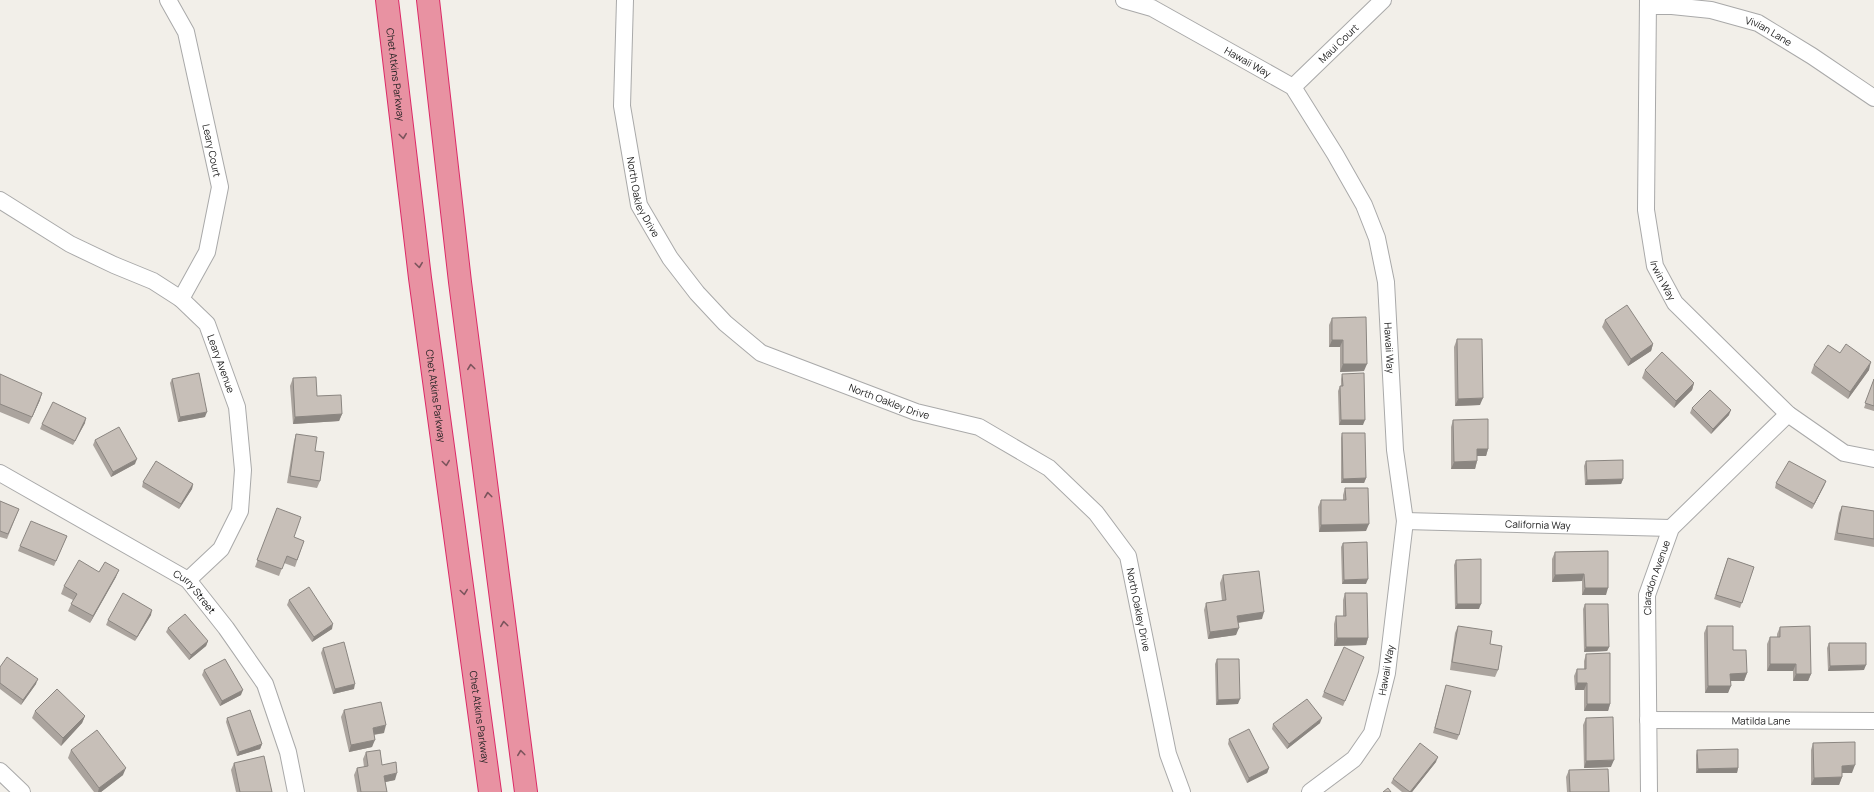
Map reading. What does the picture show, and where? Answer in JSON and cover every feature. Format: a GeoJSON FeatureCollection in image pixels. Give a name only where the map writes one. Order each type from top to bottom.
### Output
{"type":"FeatureCollection","features":[{"type":"Feature","properties":{"kind":"highway","name":"Chet Atkins Parkway"},"geometry":{"type":"LineString","coordinates":[[387,0],[420,278],[490,792]]}},
{"type":"Feature","properties":{"kind":"highway"},"geometry":{"type":"LineString","coordinates":[[428,0],[460,282],[526,792]]}},
{"type":"Feature","properties":{"kind":"street","name":"Leary Court"},"geometry":{"type":"LineString","coordinates":[[168,0],[186,32],[220,187],[207,252],[181,299]]}},
{"type":"Feature","properties":{"kind":"street","name":"North Oakley Drive"},"geometry":{"type":"LineString","coordinates":[[625,0],[622,106],[639,205],[670,258],[697,293],[725,323],[761,353],[916,412],[979,427],[1049,468],[1096,513],[1128,556],[1168,754],[1182,792]]}},
{"type":"Feature","properties":{"kind":"street","name":"Hawaii Way"},"geometry":{"type":"LineString","coordinates":[[1124,0],[1152,8],[1293,87],[1335,154],[1360,198],[1377,238],[1386,282],[1396,450],[1405,521],[1387,673],[1372,733],[1354,759],[1310,792]]}},
{"type":"Feature","properties":{"kind":"street","name":"Maui Court"},"geometry":{"type":"LineString","coordinates":[[1293,87],[1383,0]]}},
{"type":"Feature","properties":{"kind":"street","name":"Vivian Lane"},"geometry":{"type":"LineString","coordinates":[[1648,3],[1711,10],[1758,22],[1874,98]]}},
{"type":"Feature","properties":{"kind":"street","name":"Irwin Way"},"geometry":{"type":"LineString","coordinates":[[1648,3],[1646,210],[1655,266],[1675,303],[1788,414],[1844,453],[1874,460]]}},
{"type":"Feature","properties":{"kind":"street","name":"Leary Avenue"},"geometry":{"type":"LineString","coordinates":[[0,200],[70,244],[114,265],[153,281],[181,299],[207,324],[237,408],[243,470],[240,510],[237,517],[221,549],[188,580]]}},
{"type":"Feature","properties":{"kind":"street","name":"Claradon Avenue"},"geometry":{"type":"LineString","coordinates":[[1649,792],[1647,595],[1671,528],[1788,414]]}},
{"type":"Feature","properties":{"kind":"street","name":"Curry Street"},"geometry":{"type":"LineString","coordinates":[[0,473],[188,580],[226,628],[265,684],[288,752],[296,792]]}},
{"type":"Feature","properties":{"kind":"street","name":"California Way"},"geometry":{"type":"LineString","coordinates":[[1405,521],[1671,528]]}},
{"type":"Feature","properties":{"kind":"street","name":"Matilda Lane"},"geometry":{"type":"LineString","coordinates":[[1648,720],[1874,721]]}},
{"type":"Feature","properties":{"kind":"street"},"geometry":{"type":"LineString","coordinates":[[0,771],[22,792]]}},
{"type":"Feature","properties":{"kind":"building"},"geometry":{"type":"Polygon","coordinates":[[[1627,305],[1653,344],[1631,359],[1605,320],[1627,305]]]}},
{"type":"Feature","properties":{"kind":"building"},"geometry":{"type":"Polygon","coordinates":[[[1366,317],[1367,364],[1343,364],[1343,340],[1332,340],[1332,318],[1366,317]]]}},
{"type":"Feature","properties":{"kind":"building"},"geometry":{"type":"Polygon","coordinates":[[[1457,339],[1482,339],[1483,398],[1458,399],[1457,339]]]}},
{"type":"Feature","properties":{"kind":"building"},"geometry":{"type":"Polygon","coordinates":[[[1846,344],[1871,362],[1850,392],[1814,365],[1828,345],[1840,353],[1846,344]]]}},
{"type":"Feature","properties":{"kind":"building"},"geometry":{"type":"Polygon","coordinates":[[[1662,352],[1694,383],[1676,401],[1645,370],[1662,352]]]}},
{"type":"Feature","properties":{"kind":"building"},"geometry":{"type":"Polygon","coordinates":[[[199,373],[207,412],[180,417],[172,379],[199,373]]]}},
{"type":"Feature","properties":{"kind":"building"},"geometry":{"type":"Polygon","coordinates":[[[1364,373],[1365,420],[1341,420],[1340,386],[1343,386],[1342,374],[1364,373]]]}},
{"type":"Feature","properties":{"kind":"building"},"geometry":{"type":"Polygon","coordinates":[[[0,374],[42,393],[32,417],[0,404],[0,374]]]}},
{"type":"Feature","properties":{"kind":"building"},"geometry":{"type":"Polygon","coordinates":[[[316,377],[317,396],[341,395],[342,414],[295,417],[293,378],[316,377]]]}},
{"type":"Feature","properties":{"kind":"building"},"geometry":{"type":"Polygon","coordinates":[[[1874,379],[1874,406],[1865,403],[1874,379]]]}},
{"type":"Feature","properties":{"kind":"building"},"geometry":{"type":"Polygon","coordinates":[[[1710,390],[1731,410],[1713,429],[1692,408],[1710,390]]]}},
{"type":"Feature","properties":{"kind":"building"},"geometry":{"type":"Polygon","coordinates":[[[53,402],[86,418],[75,441],[42,424],[53,402]]]}},
{"type":"Feature","properties":{"kind":"building"},"geometry":{"type":"Polygon","coordinates":[[[1488,419],[1488,449],[1477,449],[1477,461],[1454,462],[1453,420],[1488,419]]]}},
{"type":"Feature","properties":{"kind":"building"},"geometry":{"type":"Polygon","coordinates":[[[119,427],[137,459],[113,472],[95,440],[119,427]]]}},
{"type":"Feature","properties":{"kind":"building"},"geometry":{"type":"Polygon","coordinates":[[[1342,433],[1365,433],[1366,478],[1343,479],[1342,433]]]}},
{"type":"Feature","properties":{"kind":"building"},"geometry":{"type":"Polygon","coordinates":[[[296,434],[317,437],[315,451],[324,452],[320,481],[290,476],[296,434]]]}},
{"type":"Feature","properties":{"kind":"building"},"geometry":{"type":"Polygon","coordinates":[[[1623,460],[1623,479],[1587,480],[1586,461],[1623,460]]]}},
{"type":"Feature","properties":{"kind":"building"},"geometry":{"type":"Polygon","coordinates":[[[156,461],[193,484],[181,504],[143,482],[156,461]]]}},
{"type":"Feature","properties":{"kind":"building"},"geometry":{"type":"Polygon","coordinates":[[[1789,461],[1826,481],[1814,504],[1776,483],[1789,461]]]}},
{"type":"Feature","properties":{"kind":"building"},"geometry":{"type":"Polygon","coordinates":[[[1345,488],[1368,488],[1369,524],[1321,525],[1321,500],[1346,500],[1345,488]]]}},
{"type":"Feature","properties":{"kind":"building"},"geometry":{"type":"Polygon","coordinates":[[[0,501],[19,509],[8,534],[0,531],[0,501]]]}},
{"type":"Feature","properties":{"kind":"building"},"geometry":{"type":"Polygon","coordinates":[[[1842,506],[1874,511],[1874,539],[1837,533],[1842,506]]]}},
{"type":"Feature","properties":{"kind":"building"},"geometry":{"type":"Polygon","coordinates":[[[277,508],[301,517],[294,537],[304,541],[297,560],[287,556],[282,569],[257,560],[277,508]]]}},
{"type":"Feature","properties":{"kind":"building"},"geometry":{"type":"Polygon","coordinates":[[[31,521],[67,536],[56,561],[20,546],[31,521]]]}},
{"type":"Feature","properties":{"kind":"building"},"geometry":{"type":"Polygon","coordinates":[[[1367,542],[1368,579],[1344,580],[1343,543],[1367,542]]]}},
{"type":"Feature","properties":{"kind":"building"},"geometry":{"type":"Polygon","coordinates":[[[1608,551],[1608,588],[1585,588],[1584,574],[1555,575],[1555,552],[1608,551]]]}},
{"type":"Feature","properties":{"kind":"building"},"geometry":{"type":"Polygon","coordinates":[[[1728,558],[1754,567],[1742,603],[1716,595],[1728,558]]]}},
{"type":"Feature","properties":{"kind":"building"},"geometry":{"type":"Polygon","coordinates":[[[1481,559],[1481,604],[1457,604],[1456,560],[1481,559]]]}},
{"type":"Feature","properties":{"kind":"building"},"geometry":{"type":"Polygon","coordinates":[[[79,560],[99,572],[105,562],[119,570],[93,616],[71,604],[77,594],[64,586],[79,560]]]}},
{"type":"Feature","properties":{"kind":"building"},"geometry":{"type":"Polygon","coordinates":[[[1259,571],[1264,612],[1237,616],[1239,628],[1210,632],[1206,603],[1226,600],[1223,575],[1259,571]]]}},
{"type":"Feature","properties":{"kind":"building"},"geometry":{"type":"Polygon","coordinates":[[[309,587],[333,624],[314,637],[289,600],[309,587]]]}},
{"type":"Feature","properties":{"kind":"building"},"geometry":{"type":"Polygon","coordinates":[[[123,593],[152,610],[137,637],[108,620],[123,593]]]}},
{"type":"Feature","properties":{"kind":"building"},"geometry":{"type":"Polygon","coordinates":[[[1345,593],[1367,593],[1368,638],[1337,638],[1336,616],[1346,616],[1345,593]]]}},
{"type":"Feature","properties":{"kind":"building"},"geometry":{"type":"Polygon","coordinates":[[[1585,604],[1608,604],[1609,647],[1586,647],[1585,604]]]}},
{"type":"Feature","properties":{"kind":"building"},"geometry":{"type":"Polygon","coordinates":[[[185,614],[208,641],[191,655],[168,628],[185,614]]]}},
{"type":"Feature","properties":{"kind":"building"},"geometry":{"type":"Polygon","coordinates":[[[1458,626],[1492,631],[1490,644],[1502,646],[1498,670],[1452,662],[1458,626]]]}},
{"type":"Feature","properties":{"kind":"building"},"geometry":{"type":"Polygon","coordinates":[[[1707,626],[1733,626],[1733,650],[1746,650],[1747,673],[1730,674],[1731,686],[1708,686],[1707,626]]]}},
{"type":"Feature","properties":{"kind":"building"},"geometry":{"type":"Polygon","coordinates":[[[1810,626],[1811,674],[1796,674],[1796,664],[1770,664],[1770,637],[1780,637],[1780,627],[1810,626]]]}},
{"type":"Feature","properties":{"kind":"building"},"geometry":{"type":"Polygon","coordinates":[[[344,642],[355,684],[335,689],[323,648],[344,642]]]}},
{"type":"Feature","properties":{"kind":"building"},"geometry":{"type":"Polygon","coordinates":[[[1829,643],[1866,643],[1866,665],[1830,666],[1829,643]]]}},
{"type":"Feature","properties":{"kind":"building"},"geometry":{"type":"Polygon","coordinates":[[[1344,647],[1364,657],[1345,701],[1324,692],[1344,647]]]}},
{"type":"Feature","properties":{"kind":"building"},"geometry":{"type":"Polygon","coordinates":[[[1610,653],[1610,704],[1587,704],[1587,683],[1577,683],[1577,669],[1586,669],[1586,654],[1610,653]]]}},
{"type":"Feature","properties":{"kind":"building"},"geometry":{"type":"Polygon","coordinates":[[[7,657],[38,679],[23,700],[0,683],[0,667],[7,657]]]}},
{"type":"Feature","properties":{"kind":"building"},"geometry":{"type":"Polygon","coordinates":[[[225,659],[243,690],[222,701],[204,670],[225,659]]]}},
{"type":"Feature","properties":{"kind":"building"},"geometry":{"type":"Polygon","coordinates":[[[1217,659],[1239,659],[1240,699],[1218,700],[1217,659]]]}},
{"type":"Feature","properties":{"kind":"building"},"geometry":{"type":"Polygon","coordinates":[[[1446,685],[1471,691],[1459,735],[1435,728],[1446,685]]]}},
{"type":"Feature","properties":{"kind":"building"},"geometry":{"type":"Polygon","coordinates":[[[57,689],[85,716],[63,738],[35,711],[57,689]]]}},
{"type":"Feature","properties":{"kind":"building"},"geometry":{"type":"Polygon","coordinates":[[[1307,699],[1322,718],[1289,744],[1273,724],[1307,699]]]}},
{"type":"Feature","properties":{"kind":"building"},"geometry":{"type":"Polygon","coordinates":[[[381,702],[386,725],[373,728],[375,740],[351,745],[344,710],[381,702]]]}},
{"type":"Feature","properties":{"kind":"building"},"geometry":{"type":"Polygon","coordinates":[[[250,710],[262,744],[239,752],[227,718],[250,710]]]}},
{"type":"Feature","properties":{"kind":"building"},"geometry":{"type":"Polygon","coordinates":[[[1613,717],[1614,760],[1586,761],[1586,718],[1613,717]]]}},
{"type":"Feature","properties":{"kind":"building"},"geometry":{"type":"Polygon","coordinates":[[[1249,729],[1269,768],[1249,778],[1229,739],[1249,729]]]}},
{"type":"Feature","properties":{"kind":"building"},"geometry":{"type":"Polygon","coordinates":[[[97,730],[126,768],[99,788],[71,750],[97,730]]]}},
{"type":"Feature","properties":{"kind":"building"},"geometry":{"type":"Polygon","coordinates":[[[1855,742],[1855,765],[1842,766],[1842,777],[1814,778],[1813,743],[1855,742]]]}},
{"type":"Feature","properties":{"kind":"building"},"geometry":{"type":"Polygon","coordinates":[[[1420,743],[1438,757],[1410,792],[1393,779],[1420,743]]]}},
{"type":"Feature","properties":{"kind":"building"},"geometry":{"type":"Polygon","coordinates":[[[1738,749],[1738,768],[1698,769],[1697,750],[1738,749]]]}},
{"type":"Feature","properties":{"kind":"building"},"geometry":{"type":"Polygon","coordinates":[[[380,750],[382,765],[396,762],[397,773],[384,776],[387,792],[361,792],[357,768],[368,766],[366,752],[380,750]]]}},
{"type":"Feature","properties":{"kind":"building"},"geometry":{"type":"Polygon","coordinates":[[[264,756],[272,792],[240,792],[234,763],[264,756]]]}},
{"type":"Feature","properties":{"kind":"building"},"geometry":{"type":"Polygon","coordinates":[[[1608,769],[1609,792],[1570,792],[1569,770],[1608,769]]]}},
{"type":"Feature","properties":{"kind":"building"},"geometry":{"type":"Polygon","coordinates":[[[1388,788],[1391,792],[1383,792],[1388,788]]]}}]}
